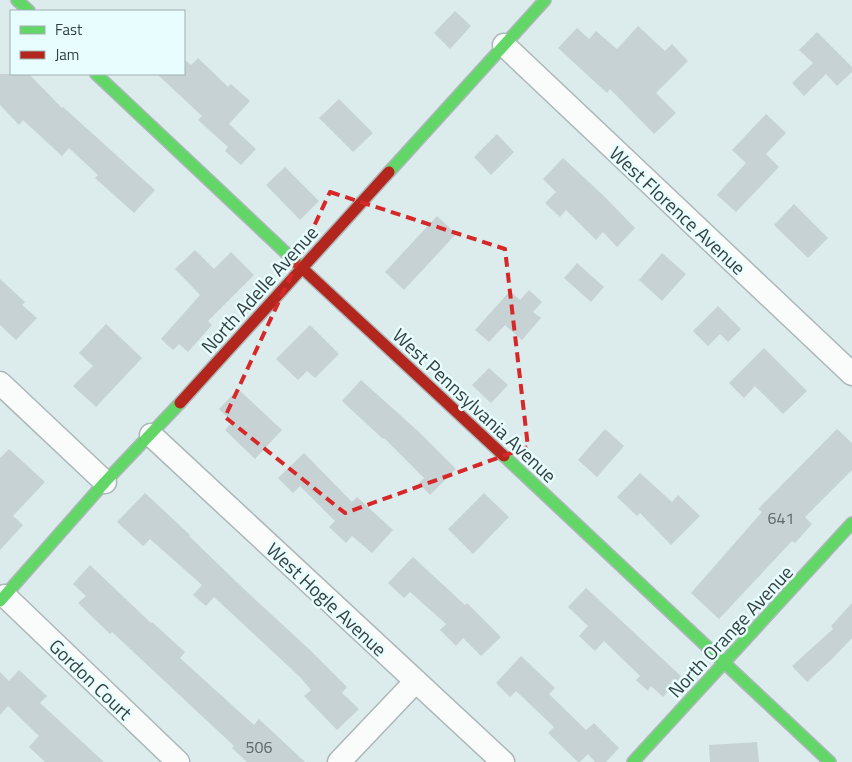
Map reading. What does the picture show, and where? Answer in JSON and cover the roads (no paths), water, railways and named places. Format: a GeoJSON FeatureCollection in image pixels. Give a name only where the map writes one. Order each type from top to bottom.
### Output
{"type":"FeatureCollection","features":[{"type":"Feature","properties":{"kind":"street"},"geometry":{"type":"LineString","coordinates":[[18,0],[28,10]]}},
{"type":"Feature","properties":{"kind":"street","name":"North Adelle Avenue"},"geometry":{"type":"LineString","coordinates":[[3,598],[105,482],[151,435],[545,0]]}},
{"type":"Feature","properties":{"kind":"street","name":"West Florence Avenue"},"geometry":{"type":"LineString","coordinates":[[504,45],[852,374]]}},
{"type":"Feature","properties":{"kind":"street","name":"West Pennsylvania Avenue"},"geometry":{"type":"LineString","coordinates":[[97,75],[830,762]]}},
{"type":"Feature","properties":{"kind":"street"},"geometry":{"type":"LineString","coordinates":[[0,383],[105,482]]}},
{"type":"Feature","properties":{"kind":"street","name":"West Hogle Avenue"},"geometry":{"type":"LineString","coordinates":[[151,435],[503,762]]}},
{"type":"Feature","properties":{"kind":"street","name":"North Orange Avenue"},"geometry":{"type":"LineString","coordinates":[[633,762],[852,523]]}},
{"type":"Feature","properties":{"kind":"street","name":"Gordon Court"},"geometry":{"type":"LineString","coordinates":[[3,598],[178,762]]}},
{"type":"Feature","properties":{"kind":"street"},"geometry":{"type":"LineString","coordinates":[[340,762],[416,681]]}}]}
